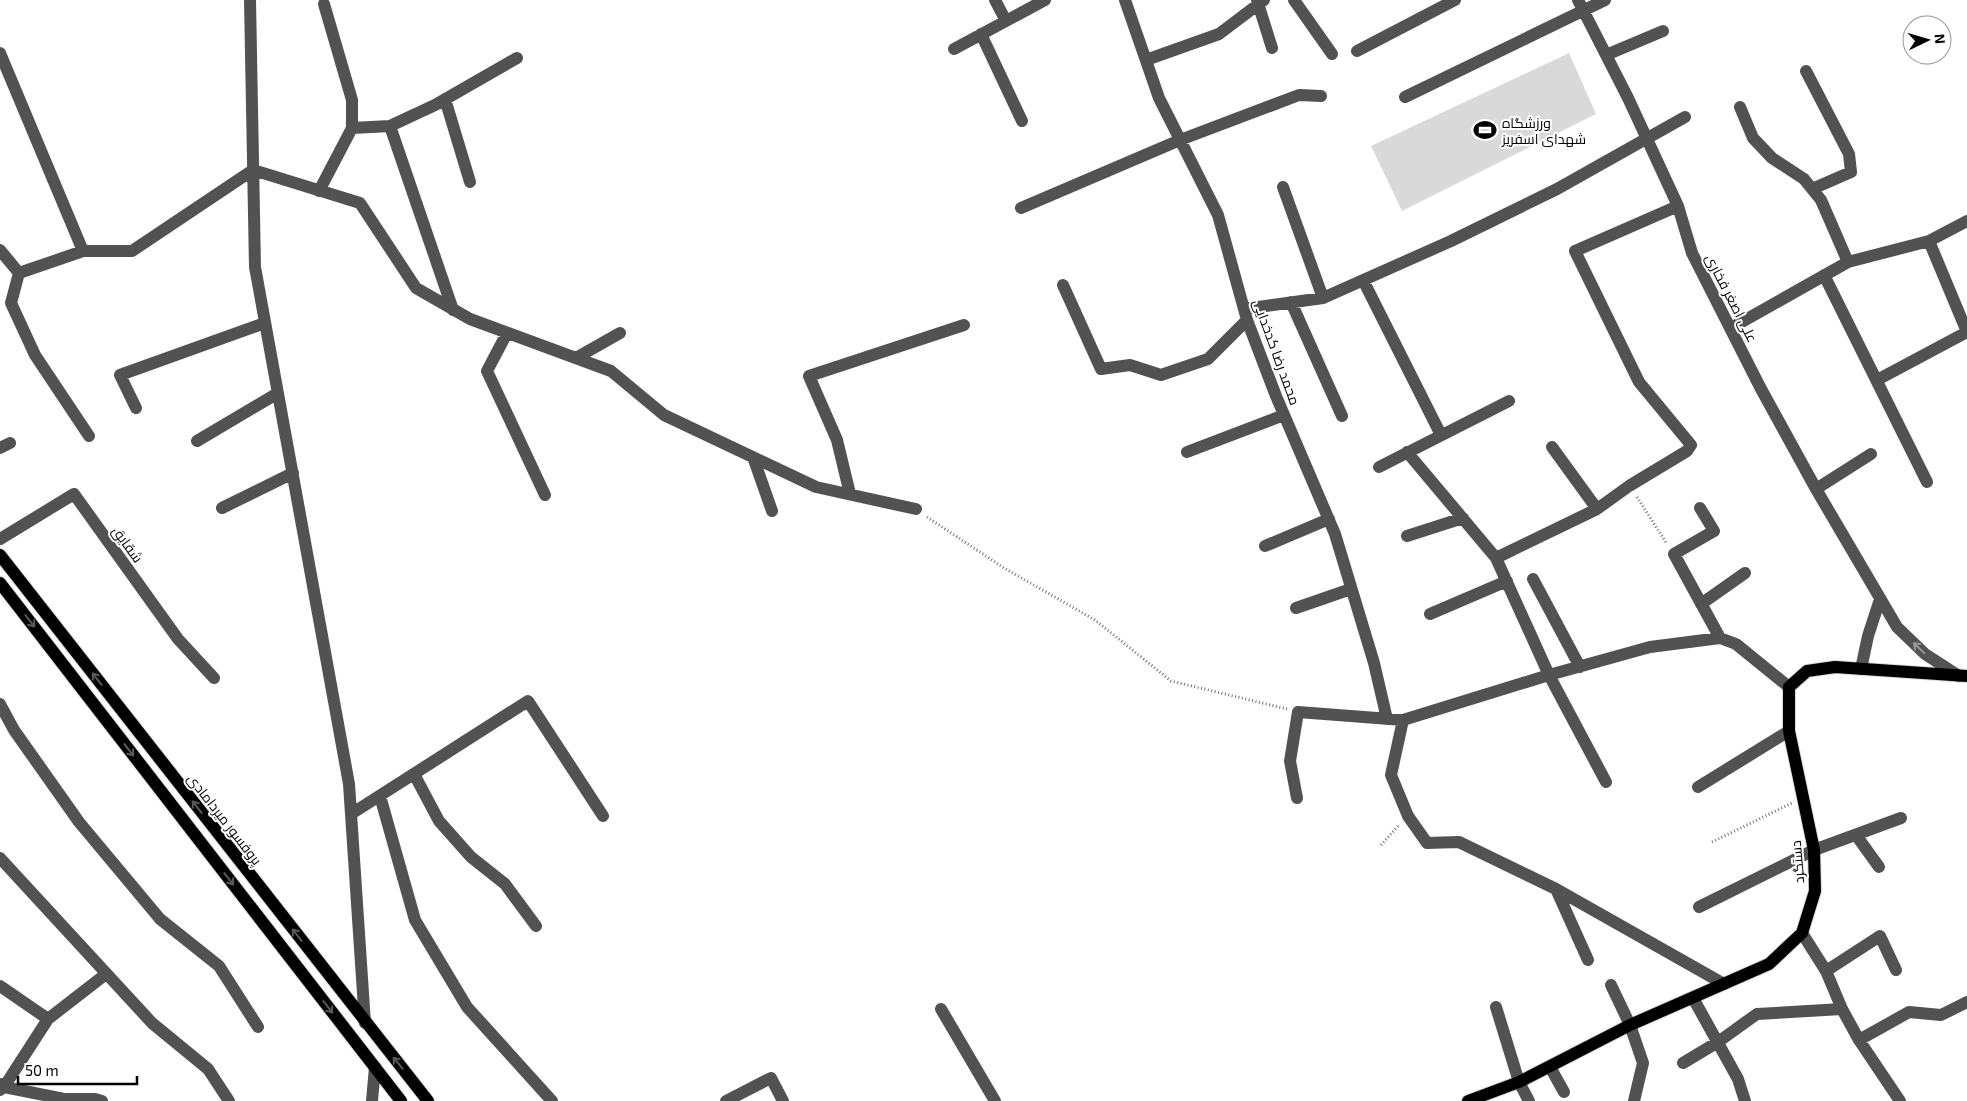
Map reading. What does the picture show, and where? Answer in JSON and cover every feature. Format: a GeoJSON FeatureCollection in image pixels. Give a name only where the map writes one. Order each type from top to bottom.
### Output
{"type":"FeatureCollection","features":[{"type":"Feature","properties":{"kind":"main road","name":"پروفسور میردامادی"},"geometry":{"type":"LineString","coordinates":[[0,555],[428,1101]]}},
{"type":"Feature","properties":{"kind":"main road"},"geometry":{"type":"LineString","coordinates":[[0,583],[400,1101]]}},
{"type":"Feature","properties":{"kind":"main road"},"geometry":{"type":"LineString","coordinates":[[1788,687],[1807,671],[1835,667],[1963,676]]}},
{"type":"Feature","properties":{"kind":"main road","name":"دستگرد"},"geometry":{"type":"LineString","coordinates":[[1468,1101],[1519,1082],[1630,1025],[1769,964],[1802,933],[1815,891],[1814,850],[1789,731],[1788,687]]}},
{"type":"Feature","properties":{"kind":"street"},"geometry":{"type":"LineString","coordinates":[[250,0],[255,267],[349,784],[365,1023]]}},
{"type":"Feature","properties":{"kind":"street"},"geometry":{"type":"LineString","coordinates":[[995,0],[1006,21]]}},
{"type":"Feature","properties":{"kind":"street"},"geometry":{"type":"LineString","coordinates":[[954,49],[1045,0]]}},
{"type":"Feature","properties":{"kind":"street","name":"محمد رضا کدخدایی"},"geometry":{"type":"LineString","coordinates":[[1125,0],[1159,98],[1218,215],[1246,315],[1284,415],[1335,534],[1374,663],[1386,719]]}},
{"type":"Feature","properties":{"kind":"street"},"geometry":{"type":"LineString","coordinates":[[1294,0],[1332,54]]}},
{"type":"Feature","properties":{"kind":"street"},"geometry":{"type":"LineString","coordinates":[[1357,51],[1455,0]]}},
{"type":"Feature","properties":{"kind":"street"},"geometry":{"type":"LineString","coordinates":[[1405,97],[1581,6],[1605,0]]}},
{"type":"Feature","properties":{"kind":"street"},"geometry":{"type":"LineString","coordinates":[[1146,60],[1219,34],[1260,1],[1272,48]]}},
{"type":"Feature","properties":{"kind":"street"},"geometry":{"type":"LineString","coordinates":[[319,191],[352,128],[352,100],[324,4]]}},
{"type":"Feature","properties":{"kind":"street","name":"علی اصغر فخاری"},"geometry":{"type":"LineString","coordinates":[[1581,6],[1678,206],[1692,253],[1760,387],[1816,489],[1898,627],[1925,654],[1963,676]]}},
{"type":"Feature","properties":{"kind":"street"},"geometry":{"type":"LineString","coordinates":[[1606,56],[1663,31]]}},
{"type":"Feature","properties":{"kind":"street"},"geometry":{"type":"LineString","coordinates":[[981,34],[1022,121]]}},
{"type":"Feature","properties":{"kind":"street"},"geometry":{"type":"LineString","coordinates":[[0,53],[83,251]]}},
{"type":"Feature","properties":{"kind":"street"},"geometry":{"type":"LineString","coordinates":[[352,128],[390,126],[445,99],[517,58]]}},
{"type":"Feature","properties":{"kind":"street"},"geometry":{"type":"LineString","coordinates":[[1806,71],[1849,154],[1850,172],[1812,189]]}},
{"type":"Feature","properties":{"kind":"street"},"geometry":{"type":"LineString","coordinates":[[1021,208],[1180,140],[1299,95],[1321,96]]}},
{"type":"Feature","properties":{"kind":"street"},"geometry":{"type":"LineString","coordinates":[[445,99],[470,182]]}},
{"type":"Feature","properties":{"kind":"street"},"geometry":{"type":"LineString","coordinates":[[1740,107],[1753,138],[1772,158],[1804,179],[1821,200],[1848,262]]}},
{"type":"Feature","properties":{"kind":"street"},"geometry":{"type":"LineString","coordinates":[[1063,285],[1100,369],[1130,364],[1161,376],[1208,359],[1246,315],[1291,302],[1323,298],[1451,241],[1558,188],[1686,117]]}},
{"type":"Feature","properties":{"kind":"street"},"geometry":{"type":"LineString","coordinates":[[390,126],[453,310]]}},
{"type":"Feature","properties":{"kind":"street"},"geometry":{"type":"LineString","coordinates":[[253,170],[360,204],[416,288],[470,319],[611,371],[664,415],[816,486],[916,509]]}},
{"type":"Feature","properties":{"kind":"street"},"geometry":{"type":"LineString","coordinates":[[19,273],[83,251],[132,251],[253,170]]}},
{"type":"Feature","properties":{"kind":"street"},"geometry":{"type":"LineString","coordinates":[[1283,187],[1323,298]]}},
{"type":"Feature","properties":{"kind":"street"},"geometry":{"type":"LineString","coordinates":[[1496,558],[1597,509],[1630,486],[1688,451],[1691,445],[1639,382],[1575,251],[1678,206]]}},
{"type":"Feature","properties":{"kind":"street"},"geometry":{"type":"LineString","coordinates":[[1731,328],[1848,262],[1929,241],[1967,221]]}},
{"type":"Feature","properties":{"kind":"street"},"geometry":{"type":"LineString","coordinates":[[1877,380],[1967,332],[1929,241]]}},
{"type":"Feature","properties":{"kind":"street"},"geometry":{"type":"LineString","coordinates":[[0,250],[19,273]]}},
{"type":"Feature","properties":{"kind":"street"},"geometry":{"type":"LineString","coordinates":[[19,273],[11,302],[35,354],[89,436]]}},
{"type":"Feature","properties":{"kind":"street"},"geometry":{"type":"LineString","coordinates":[[1824,275],[1927,482]]}},
{"type":"Feature","properties":{"kind":"street"},"geometry":{"type":"LineString","coordinates":[[1363,280],[1441,435]]}},
{"type":"Feature","properties":{"kind":"street"},"geometry":{"type":"LineString","coordinates":[[1291,302],[1342,416]]}},
{"type":"Feature","properties":{"kind":"street"},"geometry":{"type":"LineString","coordinates":[[136,408],[120,375],[265,323]]}},
{"type":"Feature","properties":{"kind":"street"},"geometry":{"type":"LineString","coordinates":[[850,494],[837,440],[809,376],[964,325]]}},
{"type":"Feature","properties":{"kind":"street"},"geometry":{"type":"LineString","coordinates":[[507,333],[487,371],[545,495]]}},
{"type":"Feature","properties":{"kind":"street"},"geometry":{"type":"LineString","coordinates":[[576,358],[620,333]]}},
{"type":"Feature","properties":{"kind":"street"},"geometry":{"type":"LineString","coordinates":[[197,441],[278,393]]}},
{"type":"Feature","properties":{"kind":"street"},"geometry":{"type":"LineString","coordinates":[[1379,466],[1509,401]]}},
{"type":"Feature","properties":{"kind":"street"},"geometry":{"type":"LineString","coordinates":[[1187,452],[1284,415]]}},
{"type":"Feature","properties":{"kind":"street"},"geometry":{"type":"LineString","coordinates":[[1552,447],[1597,509]]}},
{"type":"Feature","properties":{"kind":"street"},"geometry":{"type":"LineString","coordinates":[[1407,452],[1496,558],[1549,675],[1606,782]]}},
{"type":"Feature","properties":{"kind":"street"},"geometry":{"type":"LineString","coordinates":[[1816,489],[1871,454]]}},
{"type":"Feature","properties":{"kind":"street"},"geometry":{"type":"LineString","coordinates":[[754,457],[772,511]]}},
{"type":"Feature","properties":{"kind":"street"},"geometry":{"type":"LineString","coordinates":[[222,508],[293,473]]}},
{"type":"Feature","properties":{"kind":"street","name":"شقایق"},"geometry":{"type":"LineString","coordinates":[[0,539],[74,494],[178,639],[214,678]]}},
{"type":"Feature","properties":{"kind":"street"},"geometry":{"type":"LineString","coordinates":[[1700,508],[1714,531],[1674,554],[1720,638]]}},
{"type":"Feature","properties":{"kind":"street"},"geometry":{"type":"LineString","coordinates":[[1407,536],[1463,518]]}},
{"type":"Feature","properties":{"kind":"street"},"geometry":{"type":"LineString","coordinates":[[1265,546],[1329,519]]}},
{"type":"Feature","properties":{"kind":"street"},"geometry":{"type":"LineString","coordinates":[[1701,604],[1746,573]]}},
{"type":"Feature","properties":{"kind":"street"},"geometry":{"type":"LineString","coordinates":[[1533,579],[1580,666]]}},
{"type":"Feature","properties":{"kind":"street"},"geometry":{"type":"LineString","coordinates":[[1430,614],[1507,581]]}},
{"type":"Feature","properties":{"kind":"street"},"geometry":{"type":"LineString","coordinates":[[1296,608],[1351,589]]}},
{"type":"Feature","properties":{"kind":"street"},"geometry":{"type":"LineString","coordinates":[[1862,669],[1868,636],[1880,599]]}},
{"type":"Feature","properties":{"kind":"street"},"geometry":{"type":"LineString","coordinates":[[1297,798],[1290,761],[1298,712],[1402,720],[1549,675],[1650,647],[1720,638],[1736,644],[1788,687]]}},
{"type":"Feature","properties":{"kind":"street"},"geometry":{"type":"LineString","coordinates":[[351,814],[528,701],[603,816]]}},
{"type":"Feature","properties":{"kind":"street"},"geometry":{"type":"LineString","coordinates":[[0,704],[14,730],[79,822],[160,918],[219,966],[258,1027]]}},
{"type":"Feature","properties":{"kind":"street"},"geometry":{"type":"LineString","coordinates":[[1402,720],[1391,775],[1408,816],[1427,843],[1459,842],[1556,890],[1724,984]]}},
{"type":"Feature","properties":{"kind":"street"},"geometry":{"type":"LineString","coordinates":[[1698,787],[1789,731]]}},
{"type":"Feature","properties":{"kind":"street"},"geometry":{"type":"LineString","coordinates":[[414,774],[440,821],[471,857],[504,884],[536,926]]}},
{"type":"Feature","properties":{"kind":"street"},"geometry":{"type":"LineString","coordinates":[[380,796],[415,920],[467,1007],[552,1101]]}},
{"type":"Feature","properties":{"kind":"street"},"geometry":{"type":"LineString","coordinates":[[1699,907],[1814,850],[1901,818]]}},
{"type":"Feature","properties":{"kind":"street"},"geometry":{"type":"LineString","coordinates":[[1856,834],[1879,867]]}},
{"type":"Feature","properties":{"kind":"street"},"geometry":{"type":"LineString","coordinates":[[0,858],[152,1023],[208,1069],[229,1101]]}},
{"type":"Feature","properties":{"kind":"street"},"geometry":{"type":"LineString","coordinates":[[1556,890],[1588,960]]}},
{"type":"Feature","properties":{"kind":"street"},"geometry":{"type":"LineString","coordinates":[[1802,933],[1826,971],[1842,1009],[1859,1040],[1900,1101]]}},
{"type":"Feature","properties":{"kind":"street"},"geometry":{"type":"LineString","coordinates":[[1826,971],[1880,936],[1896,970]]}},
{"type":"Feature","properties":{"kind":"street"},"geometry":{"type":"LineString","coordinates":[[102,1101],[95,1099],[63,1100],[1,1087],[48,1019],[106,974]]}},
{"type":"Feature","properties":{"kind":"street"},"geometry":{"type":"LineString","coordinates":[[0,986],[48,1019]]}},
{"type":"Feature","properties":{"kind":"street"},"geometry":{"type":"LineString","coordinates":[[1611,986],[1630,1025],[1644,1063],[1634,1101]]}},
{"type":"Feature","properties":{"kind":"street"},"geometry":{"type":"LineString","coordinates":[[1692,998],[1738,1079],[1745,1101]]}},
{"type":"Feature","properties":{"kind":"street"},"geometry":{"type":"LineString","coordinates":[[1859,1040],[1909,1012],[1941,1014],[1967,1002]]}},
{"type":"Feature","properties":{"kind":"street"},"geometry":{"type":"LineString","coordinates":[[1496,1007],[1519,1082],[1529,1101]]}},
{"type":"Feature","properties":{"kind":"street"},"geometry":{"type":"LineString","coordinates":[[941,1008],[996,1101]]}},
{"type":"Feature","properties":{"kind":"street"},"geometry":{"type":"LineString","coordinates":[[1683,1063],[1718,1042],[1756,1014],[1842,1009]]}},
{"type":"Feature","properties":{"kind":"street"},"geometry":{"type":"LineString","coordinates":[[1550,1067],[1564,1092]]}},
{"type":"Feature","properties":{"kind":"street"},"geometry":{"type":"LineString","coordinates":[[372,1101],[375,1068]]}},
{"type":"Feature","properties":{"kind":"street"},"geometry":{"type":"LineString","coordinates":[[726,1101],[771,1078],[783,1101]]}},
{"type":"Feature","properties":{"kind":"path"},"geometry":{"type":"LineString","coordinates":[[1630,486],[1674,554]]}},
{"type":"Feature","properties":{"kind":"path"},"geometry":{"type":"LineString","coordinates":[[916,509],[1004,568],[1095,620],[1171,681],[1298,712]]}},
{"type":"Feature","properties":{"kind":"path"},"geometry":{"type":"LineString","coordinates":[[1712,842],[1803,798]]}},
{"type":"Feature","properties":{"kind":"path"},"geometry":{"type":"LineString","coordinates":[[1381,845],[1408,816]]}},
{"type":"Feature","properties":{"kind":"shaded area","name":"ورزشگاه شهدای اسفریز"},"geometry":{"type":"Polygon","coordinates":[[[1569,53],[1596,114],[1402,211],[1371,146],[1569,53]]]}},
{"type":"Feature","properties":{"kind":"place","name":"ورزشگاه شهدای اسفریز"},"geometry":{"type":"Point","coordinates":[1485,130]}}]}
